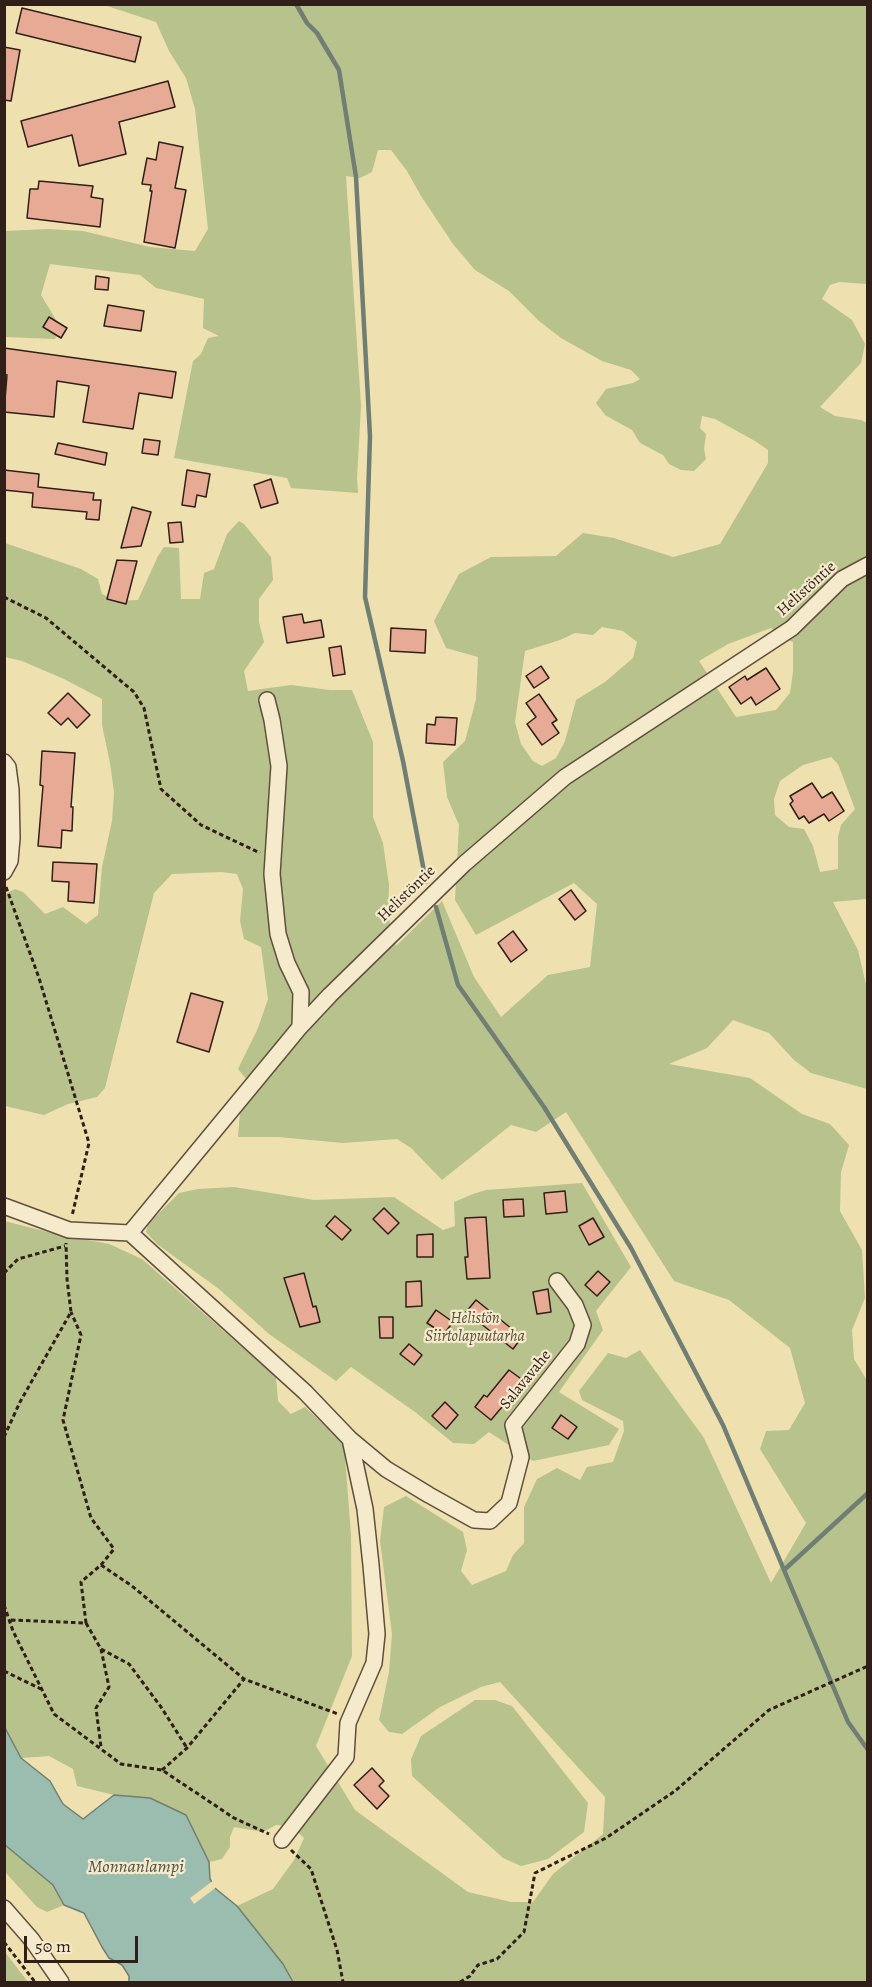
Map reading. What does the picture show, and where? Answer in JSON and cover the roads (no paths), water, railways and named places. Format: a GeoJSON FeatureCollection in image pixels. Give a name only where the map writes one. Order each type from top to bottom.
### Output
{"type":"FeatureCollection","features":[{"type":"Feature","properties":{"kind":"street","name":"Helistöntie"},"geometry":{"type":"LineString","coordinates":[[130,1233],[300,1027],[465,864],[565,777],[792,628],[842,579],[867,565]]}},
{"type":"Feature","properties":{"kind":"street"},"geometry":{"type":"LineString","coordinates":[[267,700],[279,766],[272,874],[278,934],[287,963],[301,992],[300,1027]]}},
{"type":"Feature","properties":{"kind":"street"},"geometry":{"type":"LineString","coordinates":[[4,762],[8,767],[11,790],[12,838],[10,861],[4,872]]}},
{"type":"Feature","properties":{"kind":"street"},"geometry":{"type":"LineString","coordinates":[[4,1206],[69,1230],[130,1233],[305,1392],[350,1439],[365,1509],[377,1634],[374,1663],[348,1723],[346,1757],[282,1840]]}},
{"type":"Feature","properties":{"kind":"street","name":"Salavavahe"},"geometry":{"type":"LineString","coordinates":[[350,1439],[386,1470],[474,1520],[490,1521],[509,1503],[521,1457],[513,1425],[577,1344],[583,1325],[575,1305],[557,1281]]}},
{"type":"Feature","properties":{"kind":"street"},"geometry":{"type":"LineString","coordinates":[[4,1908],[32,1940],[61,1983]]}},
{"type":"Feature","properties":{"kind":"water","name":"Monnanlampi"},"geometry":{"type":"Polygon","coordinates":[[[4,1726],[21,1758],[50,1781],[63,1804],[83,1819],[114,1795],[150,1798],[186,1815],[209,1862],[210,1879],[216,1889],[237,1906],[283,1964],[293,1982],[129,1982],[129,1976],[122,1965],[109,1958],[84,1913],[64,1905],[53,1885],[5,1845],[4,1726]]]}},
{"type":"Feature","properties":{"kind":"waterway"},"geometry":{"type":"LineString","coordinates":[[296,4],[339,70],[356,177],[370,436],[365,597],[403,761],[426,882]]}},
{"type":"Feature","properties":{"kind":"waterway"},"geometry":{"type":"LineString","coordinates":[[436,907],[458,985],[544,1107],[631,1248],[723,1425],[848,1722],[868,1750]]}},
{"type":"Feature","properties":{"kind":"waterway"},"geometry":{"type":"LineString","coordinates":[[784,1570],[868,1493]]}},
{"type":"Feature","properties":{"kind":"park label","name":"Helistön Siirtolapuutarha"},"geometry":{"type":"Point","coordinates":[475,1328]}}]}
